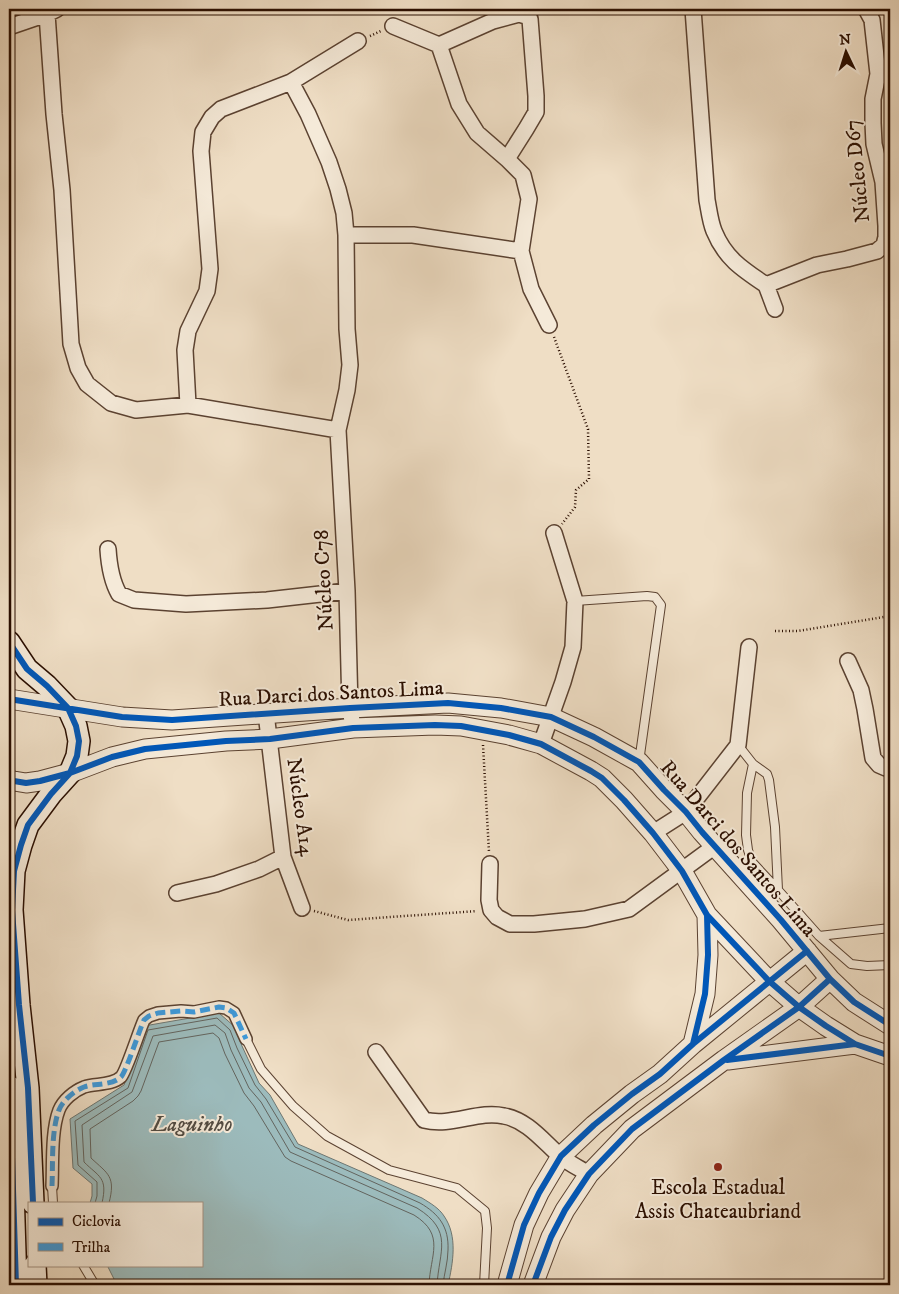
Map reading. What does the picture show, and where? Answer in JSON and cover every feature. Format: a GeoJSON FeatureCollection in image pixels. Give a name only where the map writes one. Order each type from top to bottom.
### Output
{"type":"FeatureCollection","features":[{"type":"Feature","properties":{"kind":"main road"},"geometry":{"type":"LineString","coordinates":[[9,642],[27,669],[68,708],[76,726],[79,741],[77,756],[70,773],[51,794],[28,825],[14,871],[12,910],[19,1005],[28,1088],[18,1156],[16,1285]]}},
{"type":"Feature","properties":{"kind":"main road"},"geometry":{"type":"LineString","coordinates":[[9,1086],[18,1156],[33,1202]]}},
{"type":"Feature","properties":{"kind":"main road"},"geometry":{"type":"LineString","coordinates":[[35,1266],[36,1285]]}},
{"type":"Feature","properties":{"kind":"street"},"geometry":{"type":"LineString","coordinates":[[693,9],[707,200],[714,230],[726,254],[743,270],[766,285],[775,309]]}},
{"type":"Feature","properties":{"kind":"street"},"geometry":{"type":"LineString","coordinates":[[866,9],[872,20],[884,74]]}},
{"type":"Feature","properties":{"kind":"street"},"geometry":{"type":"LineString","coordinates":[[9,27],[52,11],[54,114],[62,190],[71,344],[78,368],[87,384],[111,403],[136,410],[188,405],[338,430]]}},
{"type":"Feature","properties":{"kind":"street"},"geometry":{"type":"LineString","coordinates":[[393,26],[439,44],[492,21],[519,14],[526,16],[530,20],[536,112],[507,158]]}},
{"type":"Feature","properties":{"kind":"street"},"geometry":{"type":"LineString","coordinates":[[188,405],[185,350],[188,331],[207,291],[210,269],[202,151],[203,132],[212,117],[221,109],[291,82],[358,41]]}},
{"type":"Feature","properties":{"kind":"street"},"geometry":{"type":"LineString","coordinates":[[439,44],[459,104],[477,133],[507,158],[523,175],[529,199],[521,251],[531,289],[550,325]]}},
{"type":"Feature","properties":{"kind":"street","name":"Núcleo D67"},"geometry":{"type":"LineString","coordinates":[[766,285],[817,265],[877,251],[884,245],[886,226],[884,182],[874,144],[873,99],[884,74]]}},
{"type":"Feature","properties":{"kind":"street","name":"Núcleo C78"},"geometry":{"type":"LineString","coordinates":[[291,82],[308,114],[329,162],[344,214],[347,329],[350,365],[347,390],[338,430],[347,591],[350,708],[353,728]]}},
{"type":"Feature","properties":{"kind":"street"},"geometry":{"type":"LineString","coordinates":[[346,235],[413,235],[521,251]]}},
{"type":"Feature","properties":{"kind":"street"},"geometry":{"type":"LineString","coordinates":[[541,744],[563,682],[572,648],[575,601],[554,533]]}},
{"type":"Feature","properties":{"kind":"street"},"geometry":{"type":"LineString","coordinates":[[108,549],[109,570],[118,594],[134,600],[186,604],[267,600],[347,591]]}},
{"type":"Feature","properties":{"kind":"street"},"geometry":{"type":"LineString","coordinates":[[653,833],[686,812],[738,745],[749,648]]}},
{"type":"Feature","properties":{"kind":"street"},"geometry":{"type":"LineString","coordinates":[[848,661],[860,690],[865,709],[873,758],[879,765],[890,768]]}},
{"type":"Feature","properties":{"kind":"street","name":"Rua Darci dos Santos Lima"},"geometry":{"type":"LineString","coordinates":[[9,699],[122,717],[172,720],[448,703],[501,708],[551,717],[594,737],[639,762],[686,812],[830,979],[854,1002],[890,1025]]}},
{"type":"Feature","properties":{"kind":"street","name":"Núcleo A14"},"geometry":{"type":"LineString","coordinates":[[266,713],[283,857],[302,908]]}},
{"type":"Feature","properties":{"kind":"street","name":"Rua Darci dos Santos Lima"},"geometry":{"type":"LineString","coordinates":[[9,780],[26,783],[40,781],[70,773],[112,757],[145,749],[226,741],[270,739],[353,728],[461,726],[509,735],[541,744],[602,778],[624,800],[653,833],[682,871],[706,915],[769,981],[799,1007],[855,1044],[890,1056]]}},
{"type":"Feature","properties":{"kind":"street"},"geometry":{"type":"LineString","coordinates":[[490,864],[489,900],[491,910],[498,918],[510,924],[585,920],[629,909],[715,846]]}},
{"type":"Feature","properties":{"kind":"street"},"geometry":{"type":"LineString","coordinates":[[177,893],[216,884],[259,869],[283,857]]}},
{"type":"Feature","properties":{"kind":"street"},"geometry":{"type":"LineString","coordinates":[[693,1044],[705,994],[708,955],[706,915]]}},
{"type":"Feature","properties":{"kind":"street"},"geometry":{"type":"LineString","coordinates":[[507,1285],[524,1225],[539,1193],[561,1156],[618,1105],[660,1074],[693,1044],[807,951]]}},
{"type":"Feature","properties":{"kind":"street"},"geometry":{"type":"LineString","coordinates":[[533,1285],[551,1237],[565,1210],[589,1174],[632,1129],[799,1007],[830,979]]}},
{"type":"Feature","properties":{"kind":"street"},"geometry":{"type":"LineString","coordinates":[[52,1186],[55,1130],[59,1108],[76,1091],[85,1087],[112,1082],[122,1076],[144,1020],[149,1016],[167,1012],[194,1012],[219,1007],[226,1008],[234,1012],[246,1038]]}},
{"type":"Feature","properties":{"kind":"street"},"geometry":{"type":"LineString","coordinates":[[724,1060],[855,1044]]}},
{"type":"Feature","properties":{"kind":"street"},"geometry":{"type":"LineString","coordinates":[[376,1052],[424,1120],[434,1123],[489,1115],[504,1116],[520,1122],[541,1137],[561,1156],[589,1174]]}},
{"type":"Feature","properties":{"kind":"street"},"geometry":{"type":"LineString","coordinates":[[618,1105],[639,1124]]}},
{"type":"Feature","properties":{"kind":"lane"},"geometry":{"type":"LineString","coordinates":[[575,601],[647,596],[655,597],[661,604],[639,762]]}},
{"type":"Feature","properties":{"kind":"lane"},"geometry":{"type":"LineString","coordinates":[[738,745],[753,764],[767,774],[775,827],[778,890]]}},
{"type":"Feature","properties":{"kind":"lane"},"geometry":{"type":"LineString","coordinates":[[753,764],[747,793],[746,835],[752,862],[819,936],[851,964],[867,966],[890,965]]}},
{"type":"Feature","properties":{"kind":"lane"},"geometry":{"type":"LineString","coordinates":[[819,936],[890,928]]}},
{"type":"Feature","properties":{"kind":"lane"},"geometry":{"type":"LineString","coordinates":[[246,1038],[261,1069],[293,1106],[327,1136],[389,1170],[457,1188],[485,1212],[487,1228],[484,1285]]}},
{"type":"Feature","properties":{"kind":"lane"},"geometry":{"type":"LineString","coordinates":[[52,1186],[53,1202]]}},
{"type":"Feature","properties":{"kind":"lane"},"geometry":{"type":"LineString","coordinates":[[84,1266],[96,1285]]}},
{"type":"Feature","properties":{"kind":"path"},"geometry":{"type":"LineString","coordinates":[[358,41],[393,26]]}},
{"type":"Feature","properties":{"kind":"path"},"geometry":{"type":"LineString","coordinates":[[550,325],[588,429],[589,479],[576,490],[575,507],[554,533]]}},
{"type":"Feature","properties":{"kind":"path"},"geometry":{"type":"LineString","coordinates":[[775,631],[798,631],[890,616]]}},
{"type":"Feature","properties":{"kind":"path"},"geometry":{"type":"LineString","coordinates":[[482,730],[490,864]]}},
{"type":"Feature","properties":{"kind":"path"},"geometry":{"type":"LineString","coordinates":[[302,908],[348,920],[491,910]]}},
{"type":"Feature","properties":{"kind":"water","name":"Laguinho"},"geometry":{"type":"Polygon","coordinates":[[[219,1013],[235,1027],[259,1083],[270,1095],[298,1144],[422,1198],[442,1213],[448,1224],[453,1241],[453,1259],[448,1285],[117,1285],[108,1266],[202,1266],[202,1202],[90,1202],[92,1184],[73,1168],[70,1119],[124,1085],[144,1026],[219,1013]]]}},
{"type":"Feature","properties":{"kind":"marked path"},"geometry":{"type":"LineString","coordinates":[[52,1186],[56,1118],[61,1106],[69,1096],[80,1089],[113,1082],[121,1077],[144,1020],[149,1016],[158,1013],[194,1012],[219,1007],[226,1008],[234,1013],[246,1039]]}},
{"type":"Feature","properties":{"kind":"cycle path"},"geometry":{"type":"LineString","coordinates":[[9,642],[27,669],[68,708],[76,726],[79,741],[77,756],[70,773],[51,794],[28,825],[14,871],[12,910],[19,1005],[28,1088],[33,1202]]}},
{"type":"Feature","properties":{"kind":"cycle path"},"geometry":{"type":"LineString","coordinates":[[9,699],[122,717],[172,720],[448,703],[501,708],[551,717],[594,737],[639,762],[686,812],[830,979],[854,1002],[890,1025]]}},
{"type":"Feature","properties":{"kind":"cycle path"},"geometry":{"type":"LineString","coordinates":[[9,780],[26,783],[40,781],[70,773],[112,757],[145,749],[226,741],[270,739],[353,728],[461,726],[509,735],[541,744],[602,778],[624,800],[653,833],[682,871],[707,915],[769,981],[799,1007],[855,1044],[890,1056]]}},
{"type":"Feature","properties":{"kind":"cycle path"},"geometry":{"type":"LineString","coordinates":[[693,1044],[705,994],[708,955],[707,915]]}},
{"type":"Feature","properties":{"kind":"cycle path"},"geometry":{"type":"LineString","coordinates":[[507,1285],[524,1225],[539,1193],[561,1156],[594,1125],[660,1074],[693,1044],[807,951]]}},
{"type":"Feature","properties":{"kind":"cycle path"},"geometry":{"type":"LineString","coordinates":[[533,1285],[551,1237],[565,1210],[589,1174],[632,1129],[799,1007],[830,979]]}},
{"type":"Feature","properties":{"kind":"cycle path"},"geometry":{"type":"LineString","coordinates":[[727,1060],[855,1044]]}},
{"type":"Feature","properties":{"kind":"cycle path"},"geometry":{"type":"LineString","coordinates":[[9,1086],[16,1285]]}},
{"type":"Feature","properties":{"kind":"place","name":"Escola Estadual Assis Chateaubriand"},"geometry":{"type":"Point","coordinates":[718,1167]}}]}
